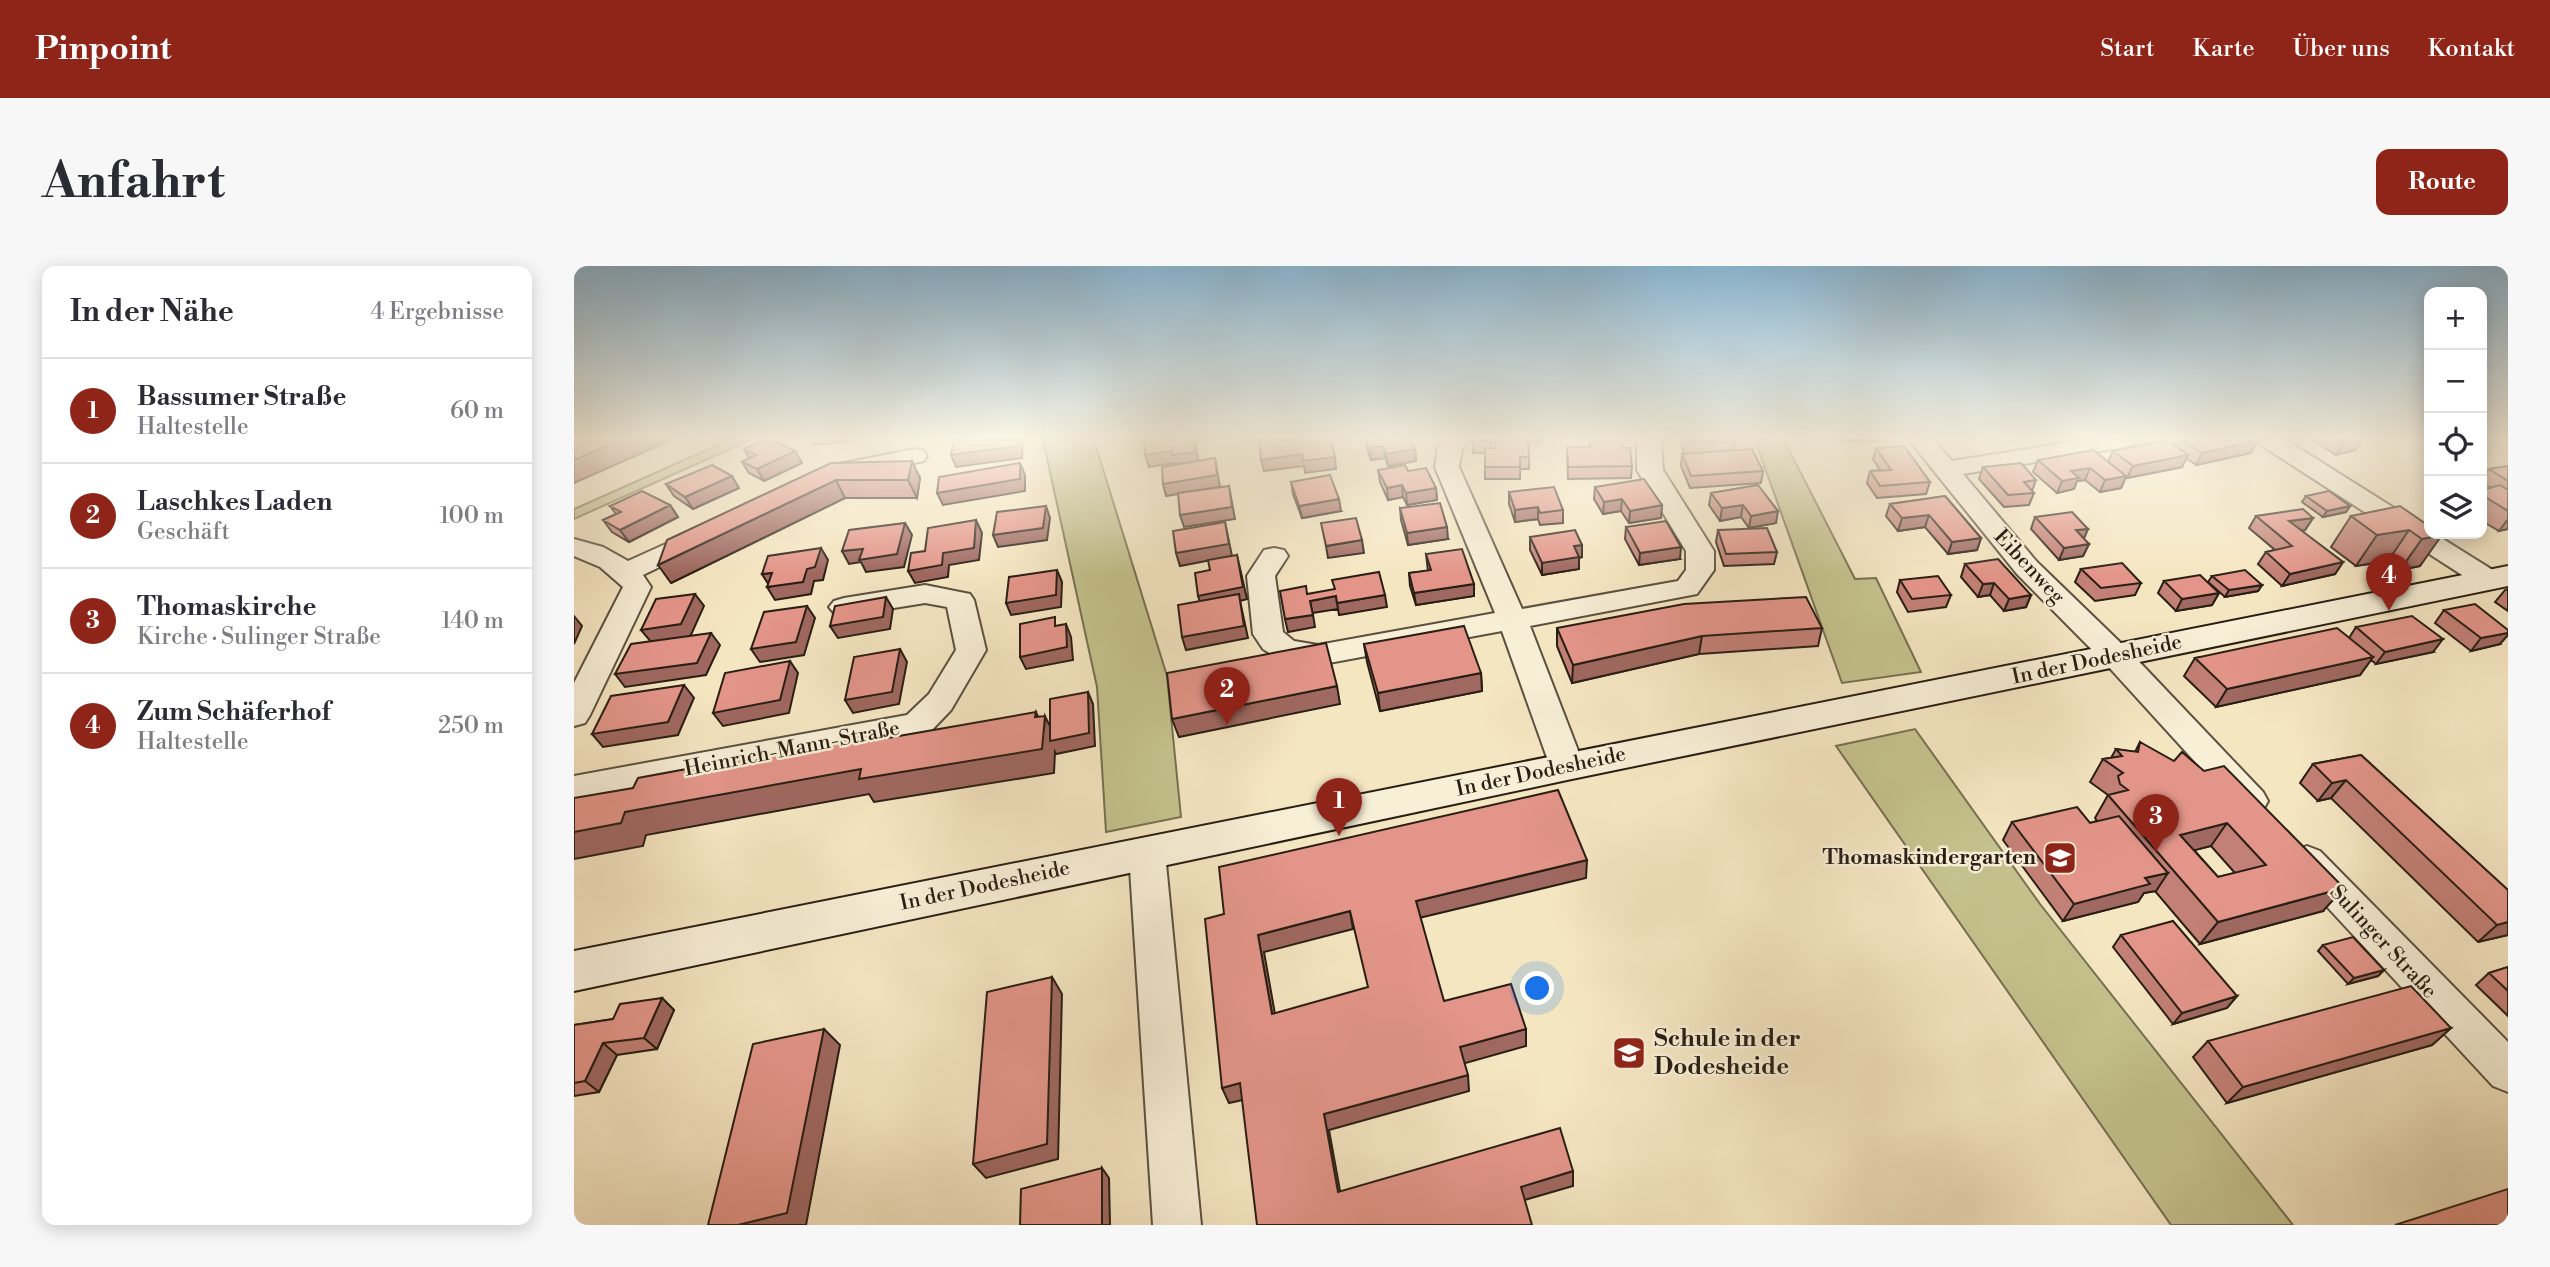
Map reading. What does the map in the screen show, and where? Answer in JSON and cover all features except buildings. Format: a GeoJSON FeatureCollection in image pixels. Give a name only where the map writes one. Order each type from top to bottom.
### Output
{"type":"FeatureCollection","features":[{"type":"Feature","properties":{"kind":"street"},"geometry":{"type":"LineString","coordinates":[[1455,485],[1513,621],[1567,766]]}},
{"type":"Feature","properties":{"kind":"street"},"geometry":{"type":"LineString","coordinates":[[1274,556],[1261,576],[1267,633],[1275,645],[1292,653],[1318,655],[1513,621],[1687,587],[1700,570],[1700,551],[1659,485]]}},
{"type":"Feature","properties":{"kind":"street","name":"Eibenweg"},"geometry":{"type":"LineString","coordinates":[[1957,485],[2027,568],[2117,657]]}},
{"type":"Feature","properties":{"kind":"street"},"geometry":{"type":"LineString","coordinates":[[2344,485],[2499,578]]}},
{"type":"Feature","properties":{"kind":"street"},"geometry":{"type":"LineString","coordinates":[[627,572],[726,523]]}},
{"type":"Feature","properties":{"kind":"street"},"geometry":{"type":"LineString","coordinates":[[574,547],[599,554],[627,572],[637,587],[574,715]]}},
{"type":"Feature","properties":{"kind":"street","name":"In der Dodesheide"},"geometry":{"type":"LineString","coordinates":[[574,971],[1567,766],[2499,578]]}},
{"type":"Feature","properties":{"kind":"street","name":"Heinrich-Mann-Straße"},"geometry":{"type":"LineString","coordinates":[[574,789],[917,725],[940,702],[971,650],[960,600],[925,594],[844,607]]}},
{"type":"Feature","properties":{"kind":"street","name":"Sulinger Straße"},"geometry":{"type":"LineString","coordinates":[[2117,657],[2423,985],[2508,1072]]}},
{"type":"Feature","properties":{"kind":"street"},"geometry":{"type":"LineString","coordinates":[[1147,853],[1177,1225]]}},
{"type":"Feature","properties":{"kind":"shaded area"},"geometry":{"type":"Polygon","coordinates":[[[628,485],[650,485],[574,519],[574,509],[628,485]]]}},
{"type":"Feature","properties":{"kind":"shaded area"},"geometry":{"type":"Polygon","coordinates":[[[1053,485],[1108,485],[1167,676],[1181,817],[1106,832],[1097,687],[1053,485]]]}},
{"type":"Feature","properties":{"kind":"shaded area"},"geometry":{"type":"Polygon","coordinates":[[[1771,485],[1807,485],[1855,579],[1876,578],[1921,672],[1842,683],[1771,485]]]}},
{"type":"Feature","properties":{"kind":"shaded area"},"geometry":{"type":"Polygon","coordinates":[[[1915,729],[2040,904],[2293,1225],[2171,1225],[1836,746],[1915,729]]]}},
{"type":"Feature","properties":{"kind":"place","name":"Zum Schäferhof"},"geometry":{"type":"Point","coordinates":[2389,611]}},
{"type":"Feature","properties":{"kind":"place","name":"Laschkes Laden"},"geometry":{"type":"Point","coordinates":[1227,725]}},
{"type":"Feature","properties":{"kind":"place","name":"Bassumer Straße"},"geometry":{"type":"Point","coordinates":[1339,836]}},
{"type":"Feature","properties":{"kind":"place","name":"Thomaskirche"},"geometry":{"type":"Point","coordinates":[2156,852]}},
{"type":"Feature","properties":{"kind":"place","name":"Thomaskindergarten"},"geometry":{"type":"Point","coordinates":[2060,858]}},
{"type":"Feature","properties":{"kind":"place","name":"Schule in der Dodesheide"},"geometry":{"type":"Point","coordinates":[1629,1053]}}]}
